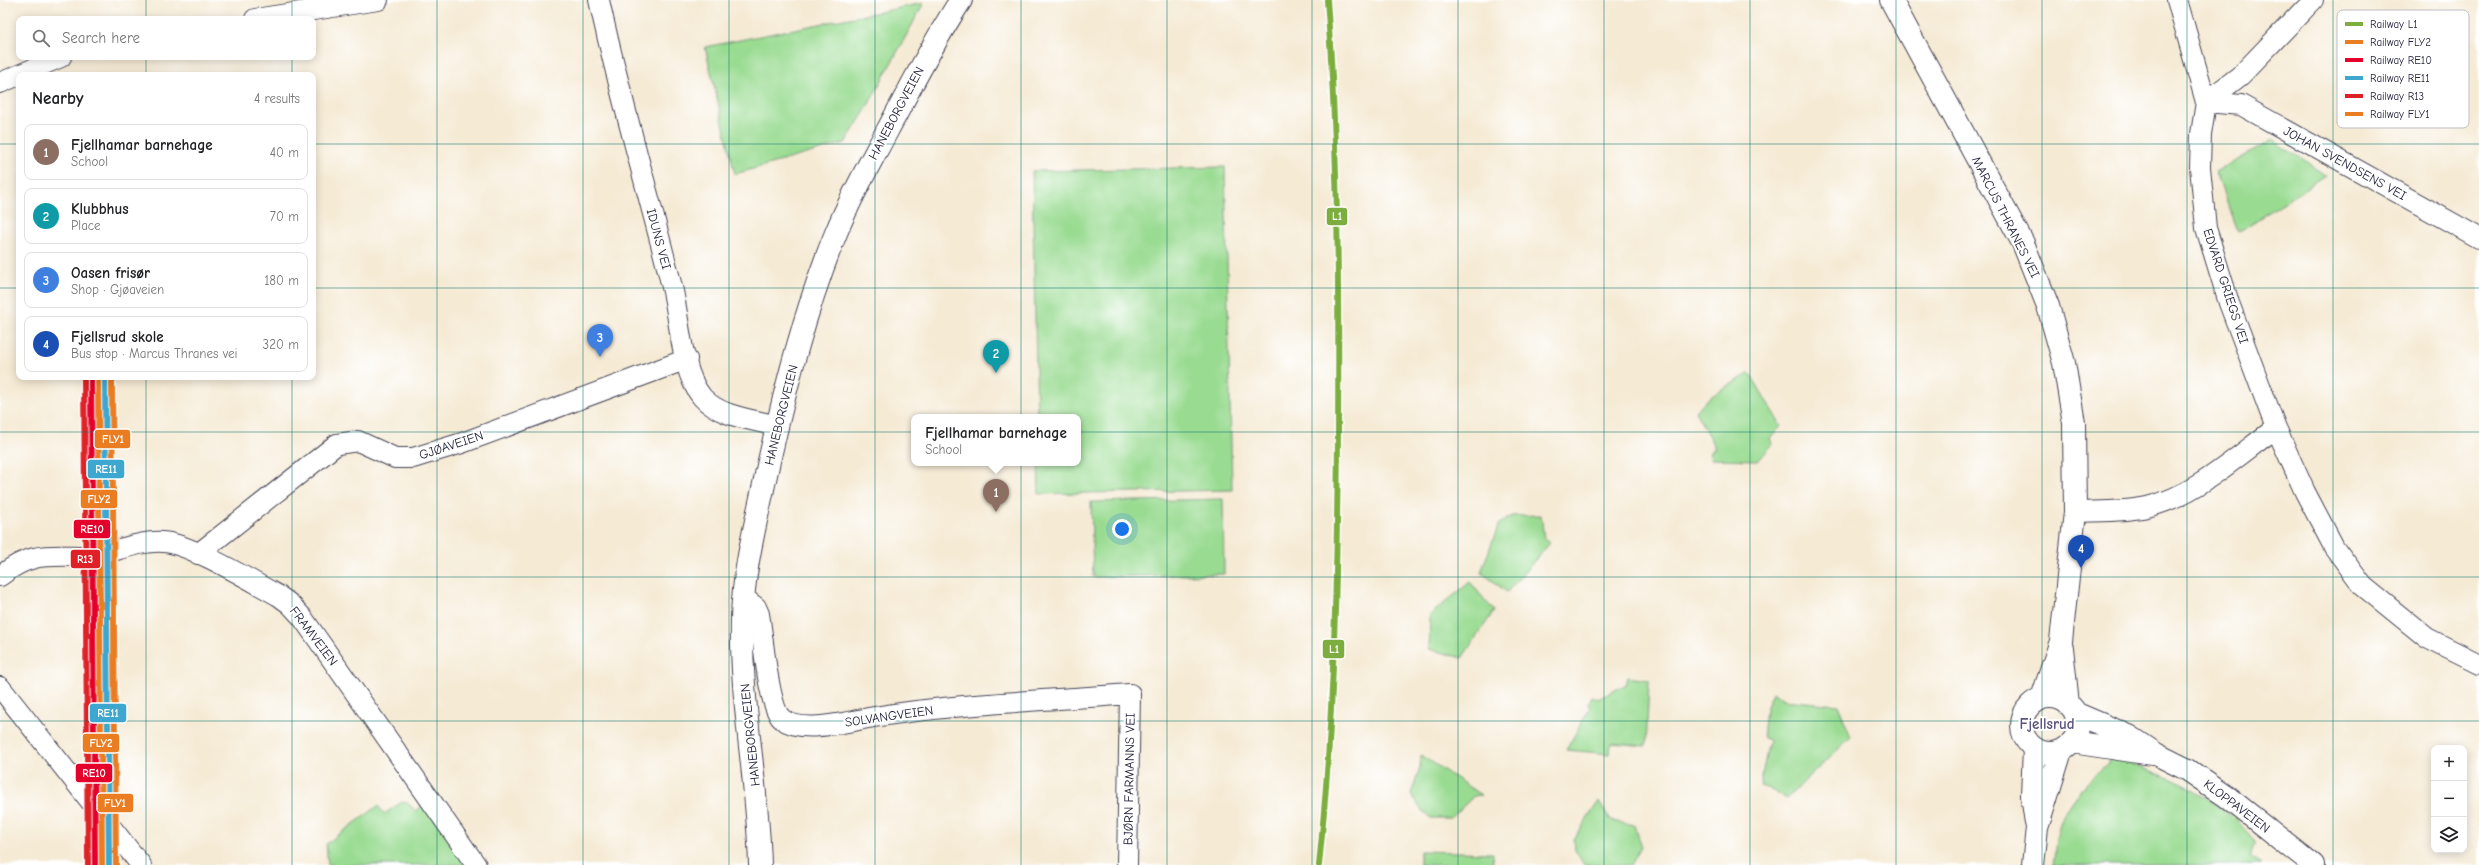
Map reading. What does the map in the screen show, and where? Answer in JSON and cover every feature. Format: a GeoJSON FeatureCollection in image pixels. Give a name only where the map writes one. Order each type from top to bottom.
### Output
{"type":"FeatureCollection","features":[{"type":"Feature","properties":{"kind":"main road","name":"HANEBORGVEIEN"},"geometry":{"type":"LineString","coordinates":[[760,865],[756,792],[744,681],[742,630],[744,598],[758,514],[778,426],[799,342],[842,217],[924,59],[961,0]]}},
{"type":"Feature","properties":{"kind":"main road","name":"MARCUS THRANES VEI"},"geometry":{"type":"LineString","coordinates":[[1891,0],[2019,236],[2048,306],[2064,363],[2074,423],[2075,512],[2061,641],[2042,698]]}},
{"type":"Feature","properties":{"kind":"main road","name":"MARCUS THRANES VEI"},"geometry":{"type":"LineString","coordinates":[[2061,641],[2072,708]]}},
{"type":"Feature","properties":{"kind":"main road"},"geometry":{"type":"LineString","coordinates":[[2033,865],[2037,828],[2066,746],[2078,728],[2072,708],[2056,697],[2042,698],[2033,702],[2027,709],[2022,723],[2025,737],[2034,748],[2052,753],[2066,746]]}},
{"type":"Feature","properties":{"kind":"main road","name":"KLOPPAVEIEN"},"geometry":{"type":"LineString","coordinates":[[2072,708],[2129,736],[2156,754],[2208,783],[2313,865]]}},
{"type":"Feature","properties":{"kind":"main road","name":"KLOPPAVEIEN"},"geometry":{"type":"LineString","coordinates":[[2066,746],[2156,754]]}},
{"type":"Feature","properties":{"kind":"main road"},"geometry":{"type":"LineString","coordinates":[[2034,748],[2032,796],[2037,828]]}},
{"type":"Feature","properties":{"kind":"street"},"geometry":{"type":"LineString","coordinates":[[274,16],[378,0]]}},
{"type":"Feature","properties":{"kind":"street","name":"IDUNS VEI"},"geometry":{"type":"LineString","coordinates":[[599,0],[626,113],[672,289],[686,359],[694,385],[710,404],[728,412],[778,426]]}},
{"type":"Feature","properties":{"kind":"street","name":"EDVARD GRIEGS VEI"},"geometry":{"type":"LineString","coordinates":[[2177,0],[2206,102],[2201,134],[2200,167],[2206,228],[2229,303],[2276,428],[2305,492],[2334,547],[2363,586],[2427,638],[2479,664]]}},
{"type":"Feature","properties":{"kind":"street"},"geometry":{"type":"LineString","coordinates":[[2206,102],[2241,75],[2314,0]]}},
{"type":"Feature","properties":{"kind":"street"},"geometry":{"type":"LineString","coordinates":[[26,72],[54,60]]}},
{"type":"Feature","properties":{"kind":"street"},"geometry":{"type":"LineString","coordinates":[[0,83],[16,76]]}},
{"type":"Feature","properties":{"kind":"street","name":"JOHAN SVENDSENS VEI"},"geometry":{"type":"LineString","coordinates":[[2206,102],[2240,105],[2479,238]]}},
{"type":"Feature","properties":{"kind":"street","name":"GJØAVEIEN"},"geometry":{"type":"LineString","coordinates":[[198,554],[337,444],[358,441],[395,458],[413,458],[462,443],[686,359]]}},
{"type":"Feature","properties":{"kind":"street"},"geometry":{"type":"LineString","coordinates":[[2075,512],[2131,509],[2164,502],[2193,487],[2276,428]]}},
{"type":"Feature","properties":{"kind":"street","name":"FRAMVEIEN"},"geometry":{"type":"LineString","coordinates":[[0,576],[14,566],[37,556],[63,554],[84,556],[148,543],[171,544],[198,554],[278,596],[294,608],[476,865]]}},
{"type":"Feature","properties":{"kind":"street","name":"SOLVANGVEIEN"},"geometry":{"type":"LineString","coordinates":[[744,598],[756,607],[759,614],[774,707],[784,720],[796,724],[814,727],[903,712],[1130,694]]}},
{"type":"Feature","properties":{"kind":"street"},"geometry":{"type":"LineString","coordinates":[[0,686],[141,865]]}},
{"type":"Feature","properties":{"kind":"street","name":"BJØRN FARMANNS VEI"},"geometry":{"type":"LineString","coordinates":[[1127,865],[1130,694]]}},
{"type":"Feature","properties":{"kind":"green space"},"geometry":{"type":"Polygon","coordinates":[[[924,3],[865,111],[845,143],[735,174],[705,47],[924,3]]]}},
{"type":"Feature","properties":{"kind":"green space"},"geometry":{"type":"Polygon","coordinates":[[[2273,140],[2326,175],[2238,232],[2216,172],[2273,140]]]}},
{"type":"Feature","properties":{"kind":"green space"},"geometry":{"type":"Polygon","coordinates":[[[1225,167],[1232,490],[1039,494],[1038,466],[1081,466],[1081,414],[1037,414],[1032,171],[1225,167]]]}},
{"type":"Feature","properties":{"kind":"green space"},"geometry":{"type":"Polygon","coordinates":[[[1750,373],[1781,426],[1770,439],[1773,444],[1759,460],[1710,459],[1711,451],[1715,448],[1695,411],[1710,397],[1750,373]]]}},
{"type":"Feature","properties":{"kind":"green space"},"geometry":{"type":"Polygon","coordinates":[[[1223,499],[1224,574],[1093,577],[1091,502],[1223,499]]]}},
{"type":"Feature","properties":{"kind":"green space"},"geometry":{"type":"Polygon","coordinates":[[[1541,515],[1544,539],[1550,543],[1507,592],[1481,572],[1499,524],[1512,516],[1541,515]]]}},
{"type":"Feature","properties":{"kind":"green space"},"geometry":{"type":"Polygon","coordinates":[[[1470,582],[1494,611],[1462,658],[1429,649],[1430,615],[1470,582]]]}},
{"type":"Feature","properties":{"kind":"green space"},"geometry":{"type":"Polygon","coordinates":[[[1627,677],[1649,680],[1646,746],[1611,743],[1610,754],[1566,750],[1590,708],[1588,704],[1592,696],[1598,699],[1625,685],[1627,677]]]}},
{"type":"Feature","properties":{"kind":"green space"},"geometry":{"type":"Polygon","coordinates":[[[1773,692],[1783,700],[1838,705],[1851,737],[1786,799],[1774,790],[1760,786],[1769,740],[1763,738],[1766,709],[1773,692]]]}},
{"type":"Feature","properties":{"kind":"green space"},"geometry":{"type":"Polygon","coordinates":[[[1421,755],[1481,795],[1474,796],[1451,818],[1431,818],[1422,811],[1411,794],[1420,767],[1421,755]]]}},
{"type":"Feature","properties":{"kind":"green space"},"geometry":{"type":"Polygon","coordinates":[[[2112,759],[2159,774],[2189,788],[2218,805],[2231,815],[2256,842],[2250,857],[2261,865],[2053,865],[2057,835],[2061,820],[2066,810],[2079,791],[2112,759]]]}},
{"type":"Feature","properties":{"kind":"green space"},"geometry":{"type":"Polygon","coordinates":[[[1599,801],[1611,821],[1634,825],[1641,847],[1631,865],[1584,865],[1575,850],[1574,839],[1599,801]]]}},
{"type":"Feature","properties":{"kind":"green space"},"geometry":{"type":"Polygon","coordinates":[[[402,802],[408,803],[415,811],[425,803],[468,865],[328,865],[326,844],[378,806],[384,814],[402,802]]]}},
{"type":"Feature","properties":{"kind":"green space"},"geometry":{"type":"Polygon","coordinates":[[[1420,851],[1493,853],[1492,865],[1420,865],[1420,851]]]}},
{"type":"Feature","properties":{"kind":"rail line","name":"L1"},"geometry":{"type":"LineString","coordinates":[[1319,865],[1328,756],[1334,648],[1338,485],[1336,161],[1327,0]]}},
{"type":"Feature","properties":{"kind":"rail line","name":"R13"},"geometry":{"type":"LineString","coordinates":[[84,380],[88,865]]}},
{"type":"Feature","properties":{"kind":"rail line","name":"RE10"},"geometry":{"type":"LineString","coordinates":[[91,380],[95,865]]}},
{"type":"Feature","properties":{"kind":"rail line","name":"FLY2"},"geometry":{"type":"LineString","coordinates":[[98,380],[102,865]]}},
{"type":"Feature","properties":{"kind":"rail line","name":"RE11"},"geometry":{"type":"LineString","coordinates":[[105,380],[109,865]]}},
{"type":"Feature","properties":{"kind":"rail line","name":"FLY1"},"geometry":{"type":"LineString","coordinates":[[112,380],[116,865]]}},
{"type":"Feature","properties":{"kind":"place","name":"Oasen frisør"},"geometry":{"type":"Point","coordinates":[600,357]}},
{"type":"Feature","properties":{"kind":"place","name":"Klubbhus"},"geometry":{"type":"Point","coordinates":[996,373]}},
{"type":"Feature","properties":{"kind":"place","name":"Fjellhamar barnehage"},"geometry":{"type":"Point","coordinates":[996,512]}},
{"type":"Feature","properties":{"kind":"place","name":"Fjellsrud skole"},"geometry":{"type":"Point","coordinates":[2081,568]}},
{"type":"Feature","properties":{"kind":"district","name":"Fjellsrud"},"geometry":{"type":"Point","coordinates":[2047,724]}}]}
